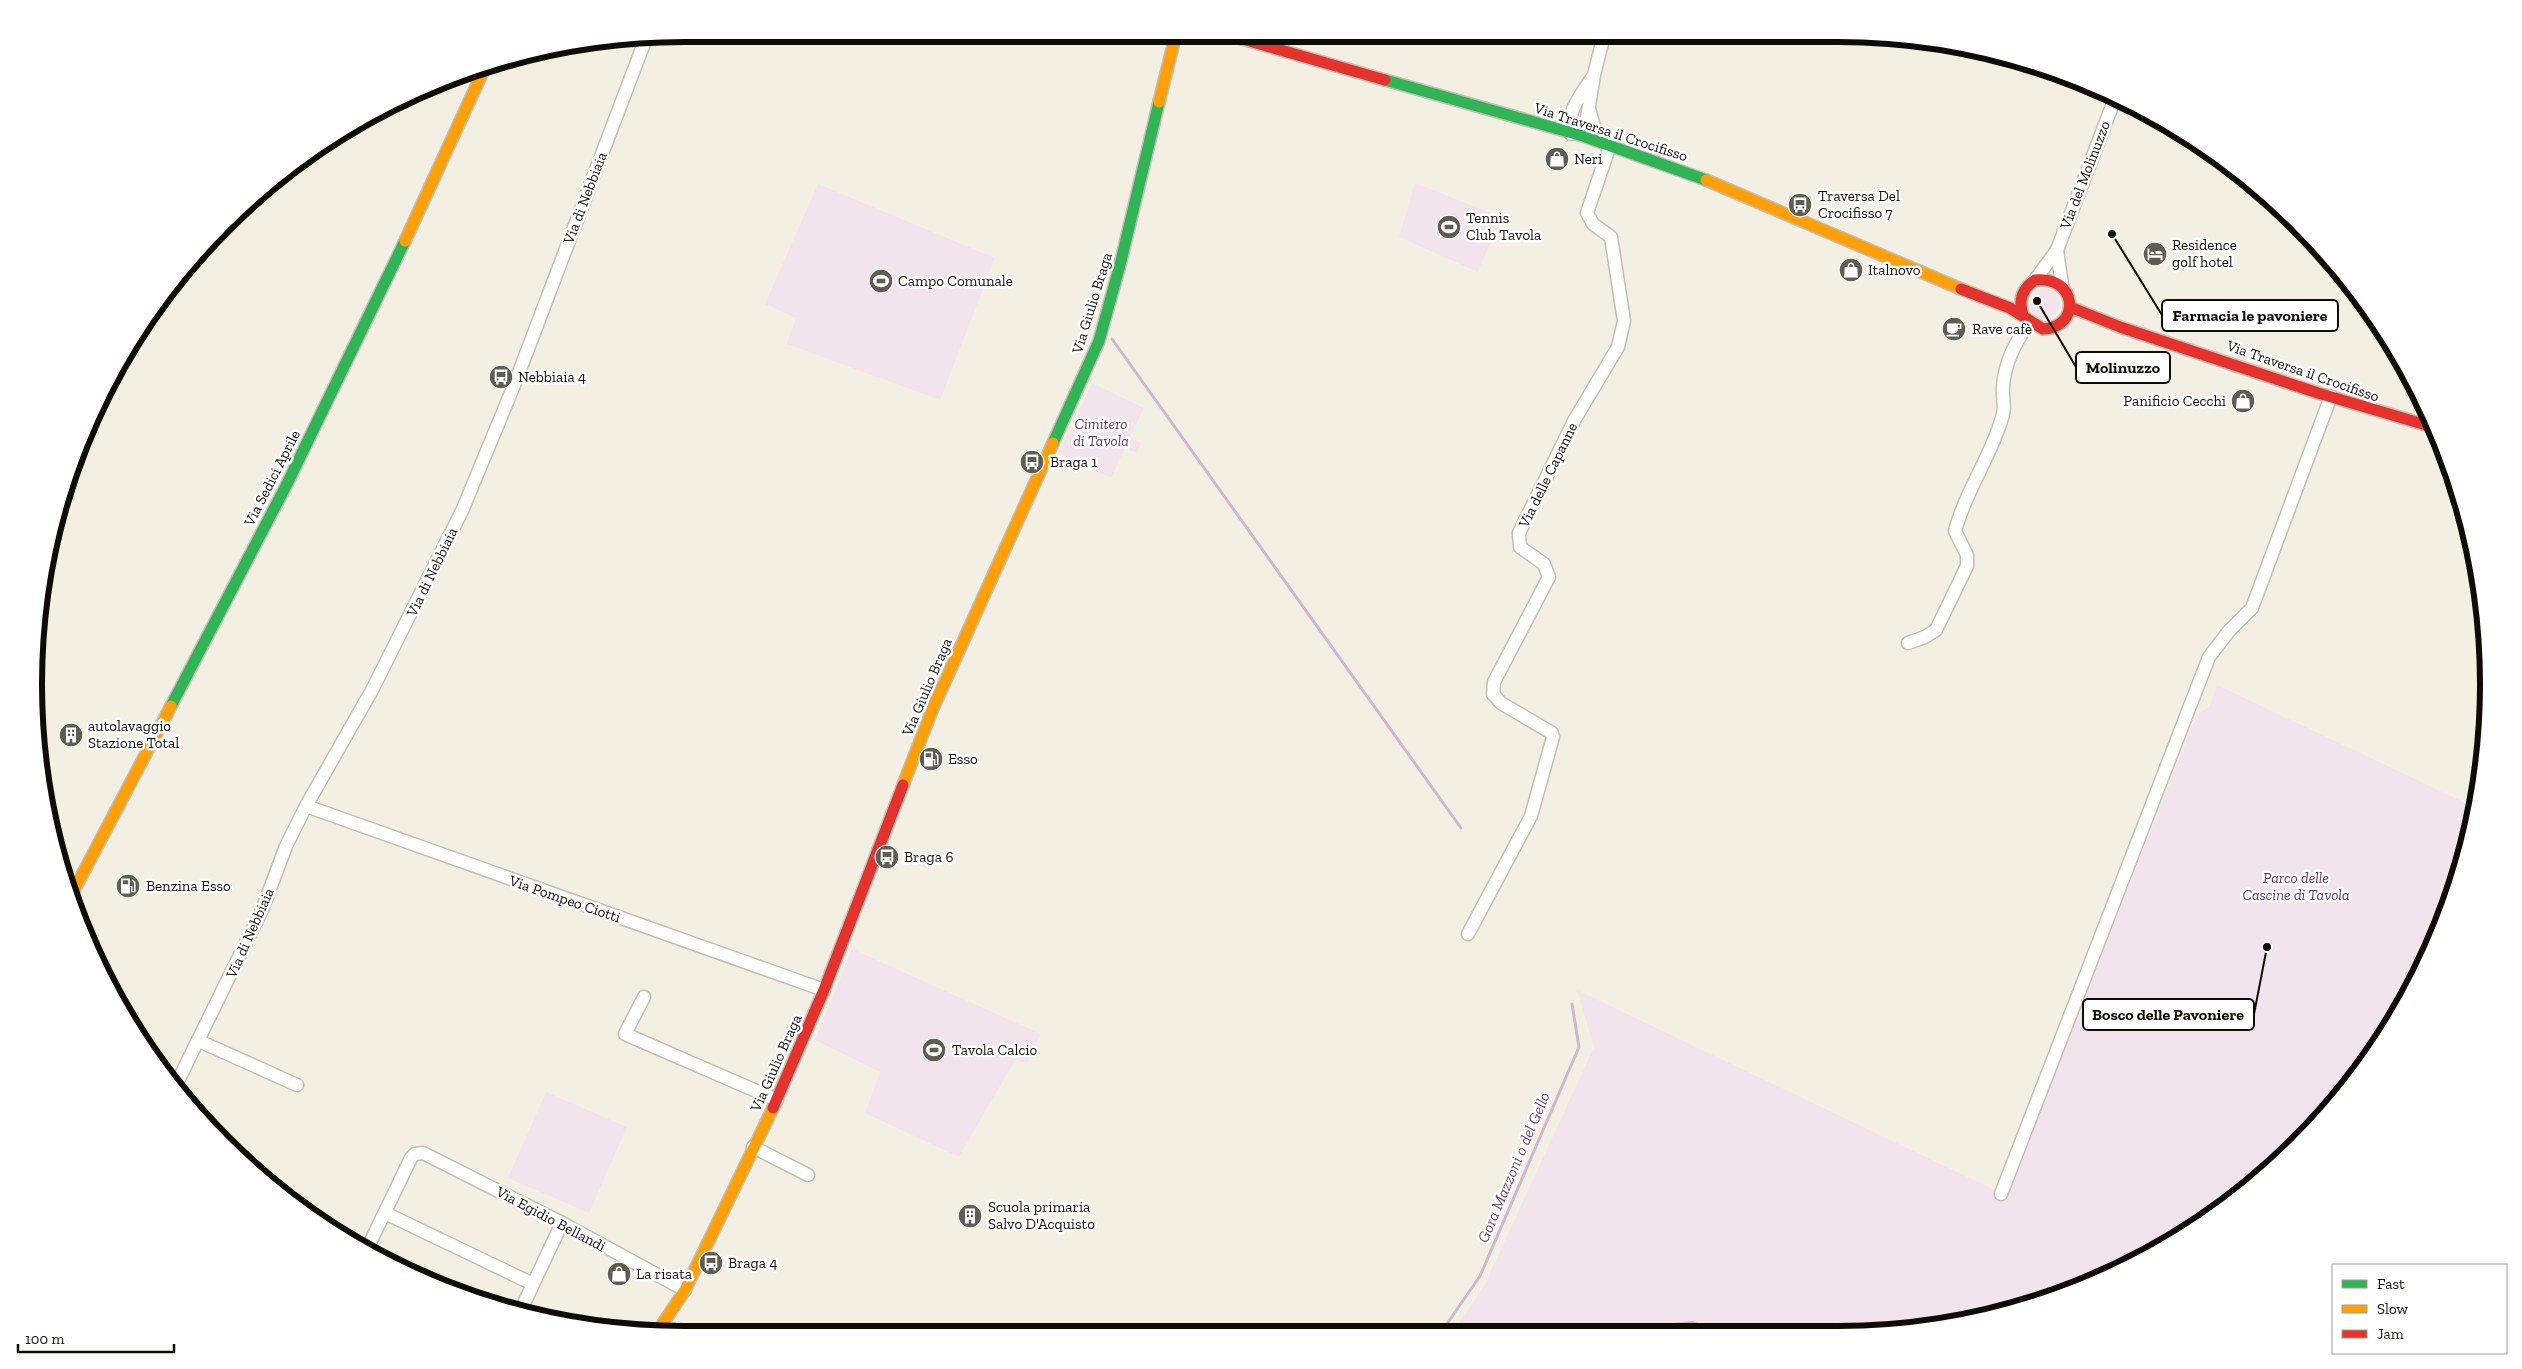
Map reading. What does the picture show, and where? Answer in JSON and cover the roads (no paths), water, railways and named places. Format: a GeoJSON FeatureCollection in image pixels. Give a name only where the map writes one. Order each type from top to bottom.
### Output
{"type":"FeatureCollection","features":[{"type":"Feature","properties":{"kind":"street","name":"Via Giulio Braga"},"geometry":{"type":"LineString","coordinates":[[662,1325],[685,1290],[777,1100],[824,990],[933,708],[1099,342],[1115,289],[1174,42]]}},
{"type":"Feature","properties":{"kind":"street","name":"Via Traversa il Crocifisso"},"geometry":{"type":"LineString","coordinates":[[1252,42],[1552,127],[1607,144],[1694,175],[1792,214],[1976,296],[2014,309],[2026,319],[2045,328],[2057,326],[2063,321],[2095,319]]}},
{"type":"Feature","properties":{"kind":"street"},"geometry":{"type":"LineString","coordinates":[[1594,75],[1574,108],[1569,122],[1571,134],[1584,124],[1589,109],[1594,75],[1602,42]]}},
{"type":"Feature","properties":{"kind":"street","name":"Via di Nebbiaia"},"geometry":{"type":"LineString","coordinates":[[179,1080],[262,910],[286,846],[306,806],[377,682],[462,511],[490,448],[644,44]]}},
{"type":"Feature","properties":{"kind":"street","name":"Via Sedici Aprile"},"geometry":{"type":"LineString","coordinates":[[76,887],[287,484],[418,213],[481,76]]}},
{"type":"Feature","properties":{"kind":"street","name":"Via del Molinuzzo"},"geometry":{"type":"LineString","coordinates":[[2035,280],[2057,250],[2112,105]]}},
{"type":"Feature","properties":{"kind":"street"},"geometry":{"type":"LineString","coordinates":[[1552,127],[1574,108]]}},
{"type":"Feature","properties":{"kind":"street"},"geometry":{"type":"LineString","coordinates":[[1589,109],[1594,126],[1607,144]]}},
{"type":"Feature","properties":{"kind":"street","name":"Via delle Capanne"},"geometry":{"type":"LineString","coordinates":[[1468,934],[1531,816],[1553,737],[1552,733],[1501,703],[1493,694],[1494,682],[1549,577],[1544,564],[1520,547],[1519,533],[1576,419],[1618,347],[1624,321],[1611,237],[1592,224],[1587,213],[1607,144]]}},
{"type":"Feature","properties":{"kind":"street","name":"Via del Molinuzzo"},"geometry":{"type":"LineString","coordinates":[[2057,250],[2062,285]]}},
{"type":"Feature","properties":{"kind":"street"},"geometry":{"type":"LineString","coordinates":[[1908,643],[1925,637],[1936,630],[1967,566],[1967,555],[1955,531],[1968,492],[2000,426],[2006,406],[2003,390],[2005,373],[2014,344],[2026,319],[2020,299],[2028,285],[2035,280],[2050,278],[2062,285],[2070,298],[2070,307],[2063,321]]}},
{"type":"Feature","properties":{"kind":"street","name":"Via Traversa il Crocifisso"},"geometry":{"type":"LineString","coordinates":[[1976,296],[2020,299]]}},
{"type":"Feature","properties":{"kind":"street","name":"Via Traversa il Crocifisso"},"geometry":{"type":"LineString","coordinates":[[2070,307],[2095,319],[2331,396],[2427,431]]}},
{"type":"Feature","properties":{"kind":"street"},"geometry":{"type":"LineString","coordinates":[[2001,1194],[2209,658],[2228,631],[2252,608],[2331,396]]}},
{"type":"Feature","properties":{"kind":"street","name":"Via Pompeo Ciotti"},"geometry":{"type":"LineString","coordinates":[[306,806],[824,990]]}},
{"type":"Feature","properties":{"kind":"street"},"geometry":{"type":"LineString","coordinates":[[644,997],[626,1034],[777,1100]]}},
{"type":"Feature","properties":{"kind":"street"},"geometry":{"type":"LineString","coordinates":[[199,1041],[297,1085]]}},
{"type":"Feature","properties":{"kind":"street"},"geometry":{"type":"LineString","coordinates":[[753,1147],[808,1175]]}},
{"type":"Feature","properties":{"kind":"street","name":"Via Egidio Bellandi"},"geometry":{"type":"LineString","coordinates":[[384,1213],[408,1164],[415,1154],[428,1154],[562,1223],[685,1290]]}},
{"type":"Feature","properties":{"kind":"street"},"geometry":{"type":"LineString","coordinates":[[370,1243],[384,1213],[533,1284]]}},
{"type":"Feature","properties":{"kind":"street"},"geometry":{"type":"LineString","coordinates":[[523,1306],[562,1223]]}},
{"type":"Feature","properties":{"kind":"waterway"},"geometry":{"type":"LineString","coordinates":[[1112,339],[1461,828]]}},
{"type":"Feature","properties":{"kind":"waterway","name":"Gora Mazzoni o del Gello"},"geometry":{"type":"LineString","coordinates":[[1445,1326],[1480,1276],[1579,1047],[1572,1004]]}},
{"type":"Feature","properties":{"kind":"place","name":"Neri"},"geometry":{"type":"Point","coordinates":[1557,159]}},
{"type":"Feature","properties":{"kind":"place","name":"Traversa Del Crocifisso 7"},"geometry":{"type":"Point","coordinates":[1800,205]}},
{"type":"Feature","properties":{"kind":"place","name":"Tennis Club Tavola"},"geometry":{"type":"Point","coordinates":[1449,227]}},
{"type":"Feature","properties":{"kind":"place","name":"Farmacia le pavoniere"},"geometry":{"type":"Point","coordinates":[2112,234]}},
{"type":"Feature","properties":{"kind":"place","name":"Residence golf hotel"},"geometry":{"type":"Point","coordinates":[2155,254]}},
{"type":"Feature","properties":{"kind":"place","name":"Italnovo"},"geometry":{"type":"Point","coordinates":[1851,270]}},
{"type":"Feature","properties":{"kind":"place","name":"Campo Comunale"},"geometry":{"type":"Point","coordinates":[881,281]}},
{"type":"Feature","properties":{"kind":"place","name":"Molinuzzo"},"geometry":{"type":"Point","coordinates":[2037,301]}},
{"type":"Feature","properties":{"kind":"place","name":"Rave cafè"},"geometry":{"type":"Point","coordinates":[1954,329]}},
{"type":"Feature","properties":{"kind":"place","name":"Nebbiaia 4"},"geometry":{"type":"Point","coordinates":[501,377]}},
{"type":"Feature","properties":{"kind":"place","name":"Panificio Cecchi"},"geometry":{"type":"Point","coordinates":[2243,401]}},
{"type":"Feature","properties":{"kind":"place","name":"Braga 1"},"geometry":{"type":"Point","coordinates":[1032,462]}},
{"type":"Feature","properties":{"kind":"place","name":"autolavaggio Stazione Total"},"geometry":{"type":"Point","coordinates":[71,735]}},
{"type":"Feature","properties":{"kind":"place","name":"Esso"},"geometry":{"type":"Point","coordinates":[931,759]}},
{"type":"Feature","properties":{"kind":"place","name":"Braga 6"},"geometry":{"type":"Point","coordinates":[887,857]}},
{"type":"Feature","properties":{"kind":"place","name":"Benzina Esso"},"geometry":{"type":"Point","coordinates":[128,886]}},
{"type":"Feature","properties":{"kind":"place","name":"Bosco delle Pavoniere"},"geometry":{"type":"Point","coordinates":[2267,947]}},
{"type":"Feature","properties":{"kind":"place","name":"Tavola Calcio"},"geometry":{"type":"Point","coordinates":[934,1050]}},
{"type":"Feature","properties":{"kind":"place","name":"Scuola primaria Salvo D'Acquisto"},"geometry":{"type":"Point","coordinates":[970,1216]}},
{"type":"Feature","properties":{"kind":"place","name":"Braga 4"},"geometry":{"type":"Point","coordinates":[711,1263]}},
{"type":"Feature","properties":{"kind":"place","name":"La risata"},"geometry":{"type":"Point","coordinates":[619,1274]}},
{"type":"Feature","properties":{"kind":"park label","name":"Cimitero di Tavola"},"geometry":{"type":"Point","coordinates":[1101,432]}},
{"type":"Feature","properties":{"kind":"park label","name":"Parco delle Cascine di Tavola"},"geometry":{"type":"Point","coordinates":[2296,886]}}]}
